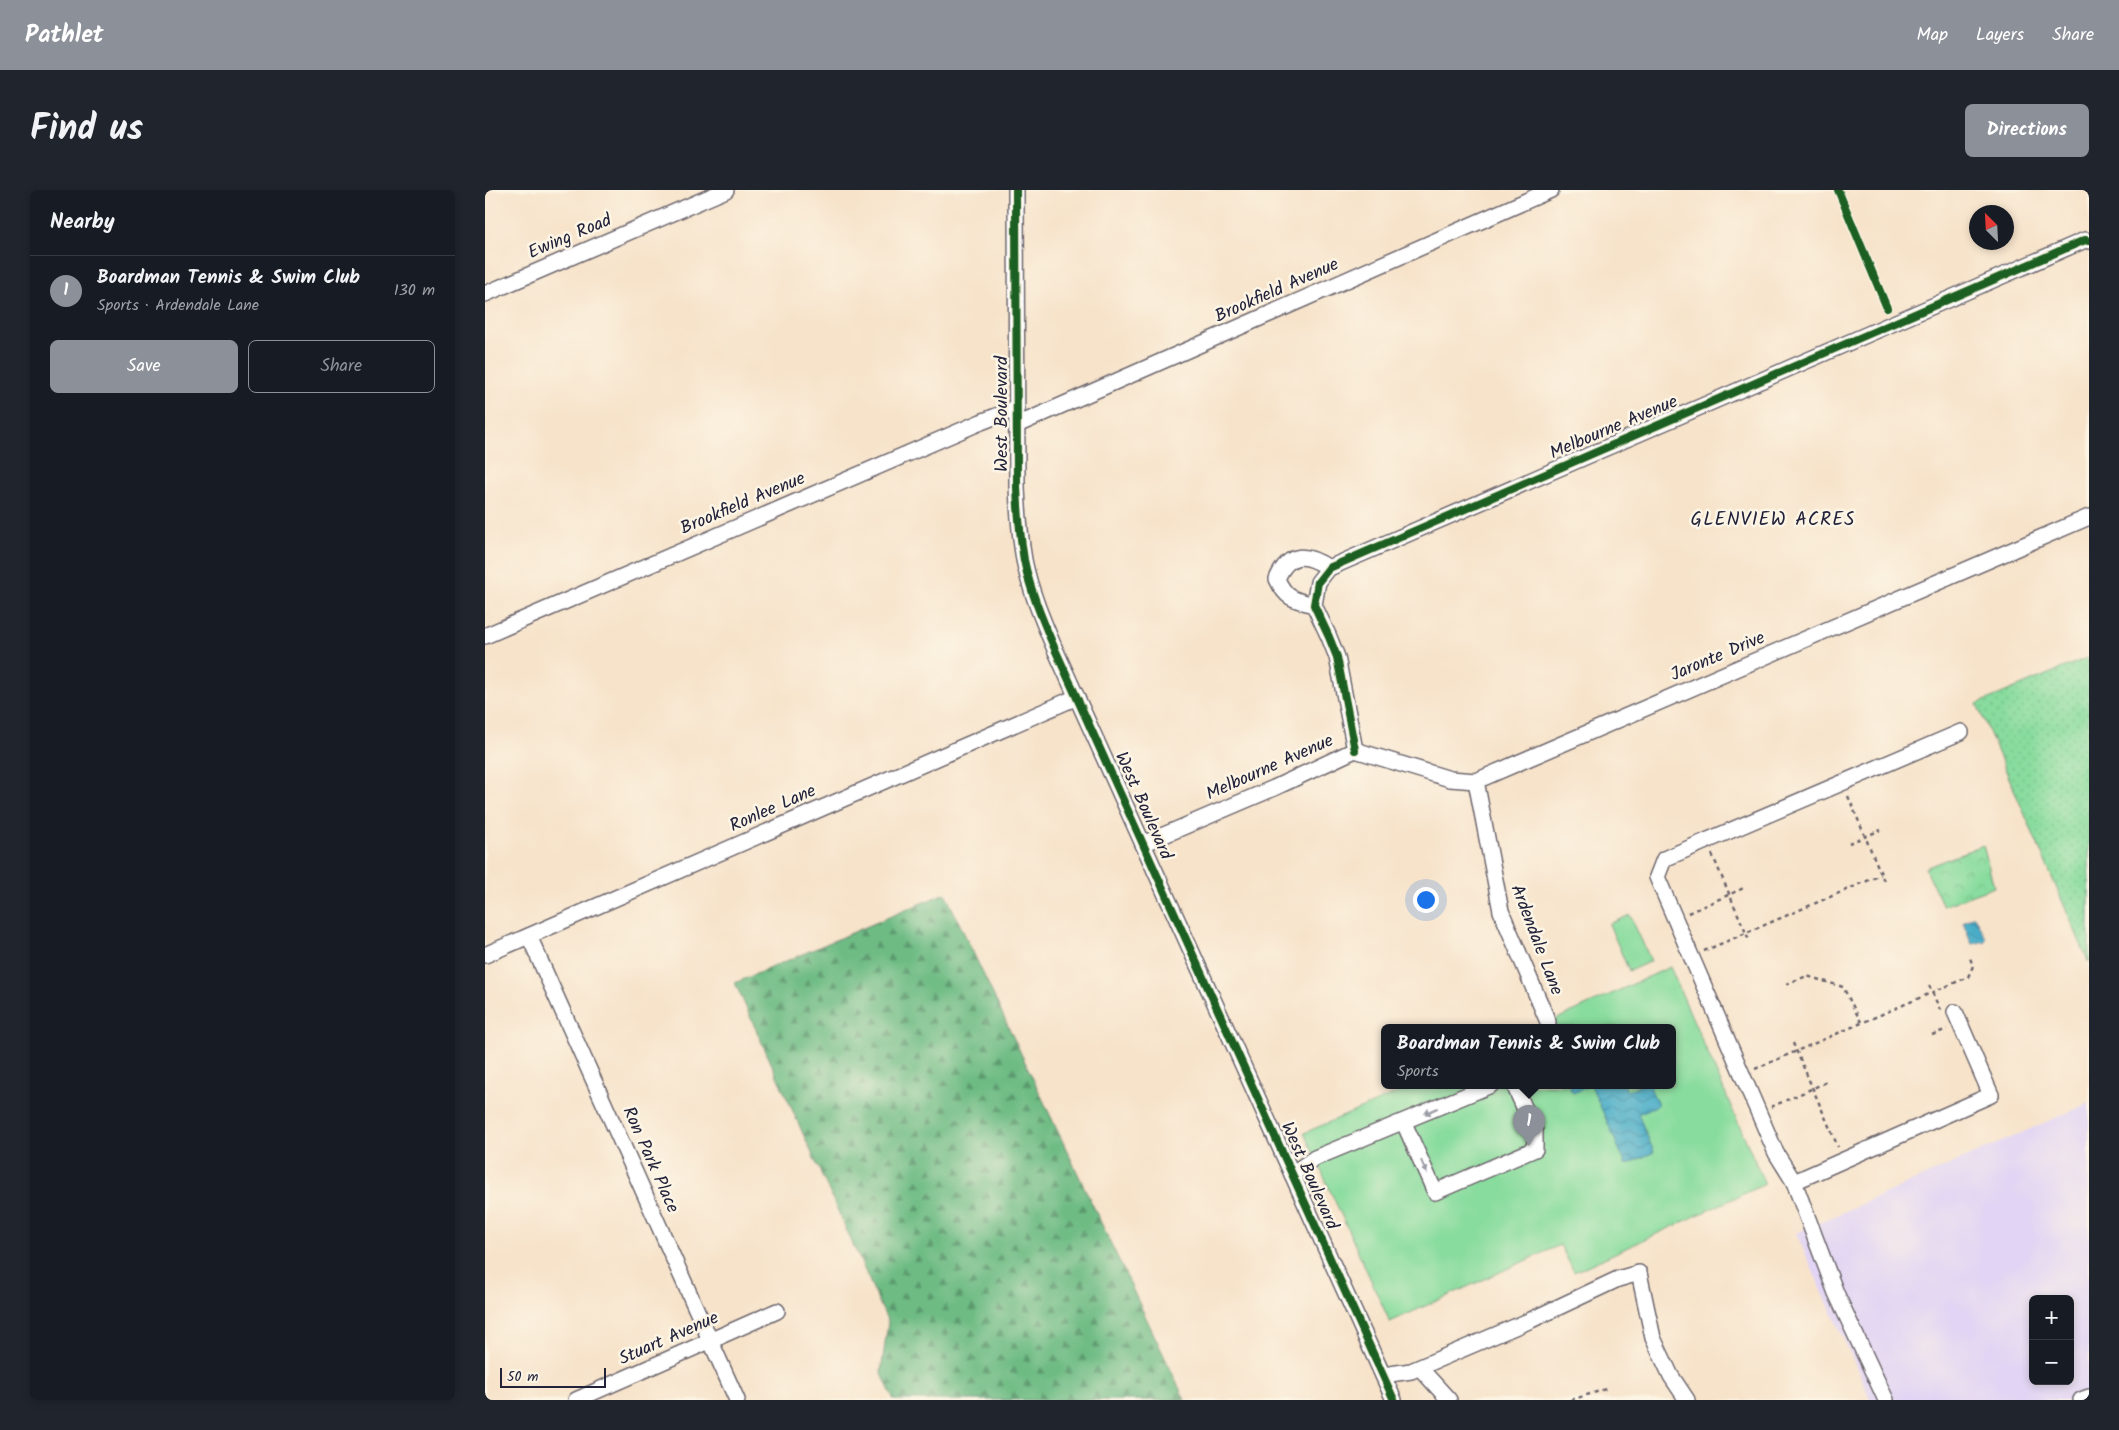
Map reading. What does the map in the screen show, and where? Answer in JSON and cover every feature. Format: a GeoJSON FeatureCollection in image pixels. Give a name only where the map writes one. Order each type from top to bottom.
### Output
{"type":"FeatureCollection","features":[{"type":"Feature","properties":{"kind":"street","name":"Ewing Road"},"geometry":{"type":"LineString","coordinates":[[485,294],[725,190]]}},
{"type":"Feature","properties":{"kind":"street","name":"West Boulevard"},"geometry":{"type":"LineString","coordinates":[[1017,190],[1017,487],[1019,525],[1024,560],[1042,618],[1394,1400]]}},
{"type":"Feature","properties":{"kind":"street","name":"Brookfield Avenue"},"geometry":{"type":"LineString","coordinates":[[1017,425],[1551,190]]}},
{"type":"Feature","properties":{"kind":"street","name":"Melbourne Avenue"},"geometry":{"type":"LineString","coordinates":[[1329,568],[2076,244],[2089,241]]}},
{"type":"Feature","properties":{"kind":"street","name":"Brookfield Avenue"},"geometry":{"type":"LineString","coordinates":[[485,636],[1017,408]]}},
{"type":"Feature","properties":{"kind":"street","name":"Jaronte Drive"},"geometry":{"type":"LineString","coordinates":[[1355,750],[1450,779],[1476,782],[2089,517]]}},
{"type":"Feature","properties":{"kind":"street"},"geometry":{"type":"LineString","coordinates":[[1296,557],[1313,558],[1329,568],[1318,582],[1313,605],[1293,600],[1283,592],[1277,580],[1282,567],[1296,557]]}},
{"type":"Feature","properties":{"kind":"street","name":"Melbourne Avenue"},"geometry":{"type":"LineString","coordinates":[[1143,844],[1274,788],[1355,750],[1337,657],[1313,605]]}},
{"type":"Feature","properties":{"kind":"street","name":"Ronlee Lane"},"geometry":{"type":"LineString","coordinates":[[485,955],[1077,697]]}},
{"type":"Feature","properties":{"kind":"street"},"geometry":{"type":"LineString","coordinates":[[1886,1400],[1836,1293],[1794,1182],[1776,1153],[1657,877],[1664,860],[1961,732]]}},
{"type":"Feature","properties":{"kind":"street","name":"Ardendale Lane"},"geometry":{"type":"LineString","coordinates":[[1476,782],[1501,911],[1548,1022]]}},
{"type":"Feature","properties":{"kind":"street","name":"Ron Park Place"},"geometry":{"type":"LineString","coordinates":[[529,936],[737,1400]]}},
{"type":"Feature","properties":{"kind":"street"},"geometry":{"type":"LineString","coordinates":[[1794,1182],[1991,1095],[1955,1012]]}},
{"type":"Feature","properties":{"kind":"street"},"geometry":{"type":"LineString","coordinates":[[1292,1174],[1323,1155],[1404,1123],[1482,1089]]}},
{"type":"Feature","properties":{"kind":"street"},"geometry":{"type":"LineString","coordinates":[[1404,1123],[1435,1192],[1535,1149],[1535,1131],[1517,1089]]}},
{"type":"Feature","properties":{"kind":"street"},"geometry":{"type":"LineString","coordinates":[[1383,1374],[1411,1371],[1420,1368],[1531,1320],[1618,1279],[1639,1273],[1653,1338],[1671,1376],[1687,1400]]}},
{"type":"Feature","properties":{"kind":"street","name":"Stuart Avenue"},"geometry":{"type":"LineString","coordinates":[[576,1400],[777,1311]]}},
{"type":"Feature","properties":{"kind":"street"},"geometry":{"type":"LineString","coordinates":[[1420,1368],[1449,1400]]}},
{"type":"Feature","properties":{"kind":"street"},"geometry":{"type":"LineString","coordinates":[[2081,1400],[2089,1396]]}},
{"type":"Feature","properties":{"kind":"path"},"geometry":{"type":"LineString","coordinates":[[1843,783],[1884,881]]}},
{"type":"Feature","properties":{"kind":"path"},"geometry":{"type":"LineString","coordinates":[[1849,843],[1881,830]]}},
{"type":"Feature","properties":{"kind":"path"},"geometry":{"type":"LineString","coordinates":[[1706,842],[1749,940]]}},
{"type":"Feature","properties":{"kind":"path"},"geometry":{"type":"LineString","coordinates":[[1691,957],[1881,875]]}},
{"type":"Feature","properties":{"kind":"path"},"geometry":{"type":"LineString","coordinates":[[1675,918],[1746,888]]}},
{"type":"Feature","properties":{"kind":"path"},"geometry":{"type":"LineString","coordinates":[[1742,1074],[1968,976],[1973,966],[1969,955]]}},
{"type":"Feature","properties":{"kind":"path"},"geometry":{"type":"LineString","coordinates":[[1786,984],[1807,976],[1843,987],[1861,1022]]}},
{"type":"Feature","properties":{"kind":"path"},"geometry":{"type":"LineString","coordinates":[[1929,984],[1943,1016],[1955,1012]]}},
{"type":"Feature","properties":{"kind":"path"},"geometry":{"type":"LineString","coordinates":[[1793,1043],[1843,1160]]}},
{"type":"Feature","properties":{"kind":"path"},"geometry":{"type":"LineString","coordinates":[[1758,1112],[1829,1081]]}},
{"type":"Feature","properties":{"kind":"path"},"geometry":{"type":"LineString","coordinates":[[1573,1400],[1609,1388]]}},
{"type":"Feature","properties":{"kind":"shaded area"},"geometry":{"type":"Polygon","coordinates":[[[2089,1103],[2089,1400],[1871,1400],[1796,1233],[2089,1103]]]}},
{"type":"Feature","properties":{"kind":"green space"},"geometry":{"type":"Polygon","coordinates":[[[2089,657],[2089,963],[1977,704],[2089,657]]]}},
{"type":"Feature","properties":{"kind":"green space"},"geometry":{"type":"Polygon","coordinates":[[[1983,845],[1994,887],[1943,906],[1925,868],[1983,845]]]}},
{"type":"Feature","properties":{"kind":"green space"},"geometry":{"type":"Polygon","coordinates":[[[945,893],[1185,1400],[894,1400],[881,1372],[888,1322],[735,983],[945,893]]]}},
{"type":"Feature","properties":{"kind":"green space"},"geometry":{"type":"Polygon","coordinates":[[[1630,915],[1651,961],[1629,971],[1609,924],[1630,915]]]}},
{"type":"Feature","properties":{"kind":"green space"},"geometry":{"type":"Polygon","coordinates":[[[1670,967],[1765,1184],[1574,1272],[1560,1245],[1390,1322],[1304,1133],[1407,1089],[1676,1089],[1676,1024],[1548,1023],[1670,967]]]}},
{"type":"Feature","properties":{"kind":"water"},"geometry":{"type":"Polygon","coordinates":[[[1974,916],[1986,938],[1985,941],[1972,944],[1963,922],[1974,916]]]}},
{"type":"Feature","properties":{"kind":"water"},"geometry":{"type":"Polygon","coordinates":[[[1571,1089],[1582,1089],[1573,1093],[1571,1089]]]}},
{"type":"Feature","properties":{"kind":"water"},"geometry":{"type":"Polygon","coordinates":[[[1593,1089],[1626,1089],[1627,1091],[1632,1089],[1651,1089],[1658,1105],[1638,1114],[1654,1152],[1626,1165],[1593,1089]]]}},
{"type":"Feature","properties":{"kind":"cycle path"},"geometry":{"type":"LineString","coordinates":[[1016,190],[1017,487],[1023,551],[1033,593],[1054,647],[1394,1400]]}},
{"type":"Feature","properties":{"kind":"cycle path"},"geometry":{"type":"LineString","coordinates":[[1838,190],[1887,308]]}},
{"type":"Feature","properties":{"kind":"cycle path"},"geometry":{"type":"LineString","coordinates":[[1355,750],[1337,657],[1314,605],[1318,582],[1329,568],[2085,240],[2089,241]]}},
{"type":"Feature","properties":{"kind":"place","name":"Boardman Tennis & Swim Club"},"geometry":{"type":"Point","coordinates":[1529,1146]}},
{"type":"Feature","properties":{"kind":"district","name":"GLENVIEW ACRES"},"geometry":{"type":"Point","coordinates":[1773,520]}}]}
